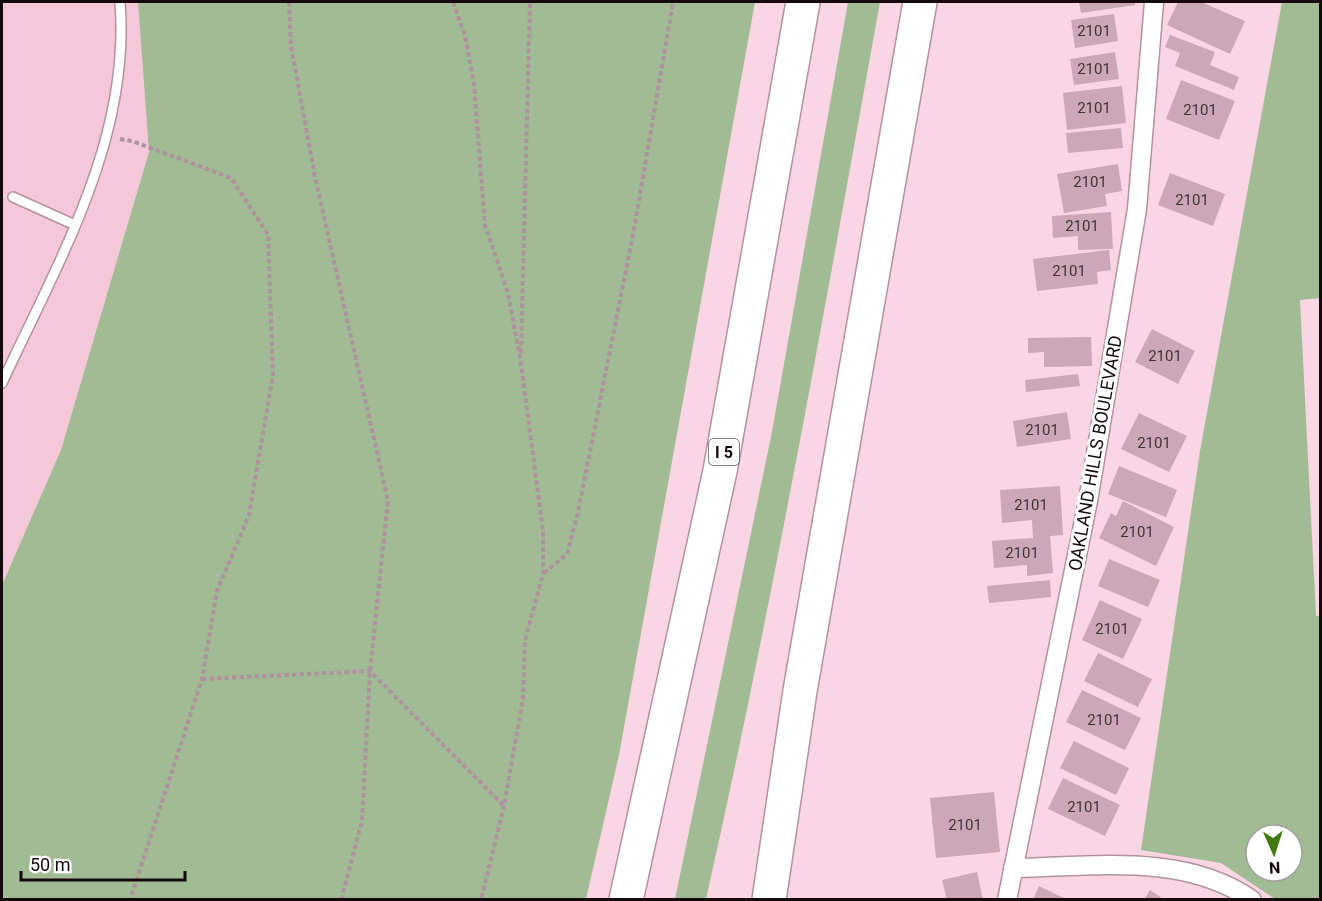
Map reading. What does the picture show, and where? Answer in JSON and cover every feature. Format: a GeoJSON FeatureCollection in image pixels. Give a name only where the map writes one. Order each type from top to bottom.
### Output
{"type":"FeatureCollection","features":[{"type":"Feature","properties":{"kind":"highway","name":"I 5"},"geometry":{"type":"LineString","coordinates":[[626,900],[720,471],[803,2]]}},
{"type":"Feature","properties":{"kind":"highway"},"geometry":{"type":"LineString","coordinates":[[769,900],[800,691],[920,2]]}},
{"type":"Feature","properties":{"kind":"highway"},"geometry":{"type":"LineString","coordinates":[[754,900],[800,691]]}},
{"type":"Feature","properties":{"kind":"street","name":"OAKLAND HILLS BOULEVARD"},"geometry":{"type":"LineString","coordinates":[[1007,900],[1088,501],[1137,209],[1154,2]]}},
{"type":"Feature","properties":{"kind":"street"},"geometry":{"type":"LineString","coordinates":[[1013,868],[1156,867],[1205,876],[1252,900]]}},
{"type":"Feature","properties":{"kind":"lane"},"geometry":{"type":"LineString","coordinates":[[2,383],[75,225],[107,137],[121,53],[120,2]]}},
{"type":"Feature","properties":{"kind":"lane"},"geometry":{"type":"LineString","coordinates":[[13,197],[75,225]]}},
{"type":"Feature","properties":{"kind":"path"},"geometry":{"type":"LineString","coordinates":[[289,2],[291,46],[315,177],[388,501],[370,671],[362,821],[341,900]]}},
{"type":"Feature","properties":{"kind":"path"},"geometry":{"type":"LineString","coordinates":[[453,2],[465,36],[474,86],[485,225],[508,293],[521,363],[543,531],[543,574],[525,640],[523,699],[504,806],[481,900]]}},
{"type":"Feature","properties":{"kind":"path"},"geometry":{"type":"LineString","coordinates":[[521,363],[530,2]]}},
{"type":"Feature","properties":{"kind":"path"},"geometry":{"type":"LineString","coordinates":[[543,574],[567,554],[578,512],[633,234],[673,2]]}},
{"type":"Feature","properties":{"kind":"path"},"geometry":{"type":"LineString","coordinates":[[107,137],[132,141],[231,178],[268,234],[273,375],[249,515],[217,591],[202,679],[130,900]]}},
{"type":"Feature","properties":{"kind":"path"},"geometry":{"type":"LineString","coordinates":[[202,679],[370,671],[504,806]]}},
{"type":"Feature","properties":{"kind":"shaded area"},"geometry":{"type":"Polygon","coordinates":[[[2,2],[138,2],[149,152],[61,450],[2,585],[2,2]]]}},
{"type":"Feature","properties":{"kind":"green space"},"geometry":{"type":"Polygon","coordinates":[[[138,2],[755,2],[619,755],[586,899],[2,899],[2,585],[61,450],[149,152],[138,2]]]}},
{"type":"Feature","properties":{"kind":"green space"},"geometry":{"type":"Polygon","coordinates":[[[848,2],[880,2],[776,564],[706,899],[675,899],[772,432],[848,2]]]}},
{"type":"Feature","properties":{"kind":"green space"},"geometry":{"type":"Polygon","coordinates":[[[1282,2],[1320,2],[1320,298],[1300,300],[1316,616],[1320,616],[1320,900],[1275,899],[1251,883],[1304,883],[1304,823],[1244,823],[1244,878],[1221,863],[1141,850],[1200,451],[1282,2]]]}},
{"type":"Feature","properties":{"kind":"building"},"geometry":{"type":"Polygon","coordinates":[[[1079,2],[1135,2],[1135,5],[1081,13],[1079,2]]]}},
{"type":"Feature","properties":{"kind":"building"},"geometry":{"type":"Polygon","coordinates":[[[1178,2],[1201,2],[1245,21],[1230,54],[1167,25],[1178,2]]]}},
{"type":"Feature","properties":{"kind":"building"},"geometry":{"type":"Polygon","coordinates":[[[1114,14],[1118,41],[1075,48],[1071,20],[1114,14]]]}},
{"type":"Feature","properties":{"kind":"building"},"geometry":{"type":"Polygon","coordinates":[[[1170,35],[1215,52],[1210,65],[1239,77],[1234,90],[1175,66],[1180,53],[1165,47],[1170,35]]]}},
{"type":"Feature","properties":{"kind":"building"},"geometry":{"type":"Polygon","coordinates":[[[1115,52],[1119,79],[1074,85],[1070,59],[1115,52]]]}},
{"type":"Feature","properties":{"kind":"building"},"geometry":{"type":"Polygon","coordinates":[[[1181,80],[1235,101],[1219,140],[1166,119],[1181,80]]]}},
{"type":"Feature","properties":{"kind":"building"},"geometry":{"type":"Polygon","coordinates":[[[1122,86],[1126,123],[1067,130],[1063,93],[1122,86]]]}},
{"type":"Feature","properties":{"kind":"building"},"geometry":{"type":"Polygon","coordinates":[[[1121,128],[1123,148],[1068,153],[1066,133],[1121,128]]]}},
{"type":"Feature","properties":{"kind":"building"},"geometry":{"type":"Polygon","coordinates":[[[1118,164],[1122,191],[1105,194],[1107,206],[1064,213],[1057,174],[1118,164]]]}},
{"type":"Feature","properties":{"kind":"building"},"geometry":{"type":"Polygon","coordinates":[[[1170,173],[1225,194],[1213,226],[1158,205],[1170,173]]]}},
{"type":"Feature","properties":{"kind":"building"},"geometry":{"type":"Polygon","coordinates":[[[1111,212],[1113,249],[1078,250],[1078,236],[1053,238],[1052,216],[1111,212]]]}},
{"type":"Feature","properties":{"kind":"building"},"geometry":{"type":"Polygon","coordinates":[[[1109,250],[1111,270],[1097,272],[1098,284],[1037,291],[1033,259],[1109,250]]]}},
{"type":"Feature","properties":{"kind":"building"},"geometry":{"type":"Polygon","coordinates":[[[1152,329],[1195,351],[1178,384],[1135,362],[1152,329]]]}},
{"type":"Feature","properties":{"kind":"building"},"geometry":{"type":"Polygon","coordinates":[[[1091,337],[1092,366],[1044,367],[1044,352],[1028,353],[1028,338],[1091,337]]]}},
{"type":"Feature","properties":{"kind":"building"},"geometry":{"type":"Polygon","coordinates":[[[1078,374],[1080,386],[1026,392],[1025,380],[1078,374]]]}},
{"type":"Feature","properties":{"kind":"building"},"geometry":{"type":"Polygon","coordinates":[[[1067,412],[1071,439],[1017,447],[1013,421],[1067,412]]]}},
{"type":"Feature","properties":{"kind":"building"},"geometry":{"type":"Polygon","coordinates":[[[1139,413],[1187,436],[1169,472],[1121,449],[1139,413]]]}},
{"type":"Feature","properties":{"kind":"building"},"geometry":{"type":"Polygon","coordinates":[[[1119,466],[1177,490],[1166,517],[1108,494],[1119,466]]]}},
{"type":"Feature","properties":{"kind":"building"},"geometry":{"type":"Polygon","coordinates":[[[1060,486],[1063,535],[1050,536],[1053,573],[1027,576],[1027,565],[994,568],[992,541],[1033,538],[1032,520],[1002,523],[1000,490],[1060,486]]]}},
{"type":"Feature","properties":{"kind":"building"},"geometry":{"type":"Polygon","coordinates":[[[1123,501],[1174,527],[1156,566],[1099,538],[1111,513],[1116,516],[1123,501]]]}},
{"type":"Feature","properties":{"kind":"building"},"geometry":{"type":"Polygon","coordinates":[[[1109,559],[1160,580],[1148,607],[1098,586],[1109,559]]]}},
{"type":"Feature","properties":{"kind":"building"},"geometry":{"type":"Polygon","coordinates":[[[1050,580],[1051,597],[989,603],[987,586],[1050,580]]]}},
{"type":"Feature","properties":{"kind":"building"},"geometry":{"type":"Polygon","coordinates":[[[1100,600],[1142,619],[1123,659],[1082,640],[1100,600]]]}},
{"type":"Feature","properties":{"kind":"building"},"geometry":{"type":"Polygon","coordinates":[[[1098,653],[1152,679],[1138,707],[1084,681],[1098,653]]]}},
{"type":"Feature","properties":{"kind":"building"},"geometry":{"type":"Polygon","coordinates":[[[1082,690],[1141,718],[1125,750],[1066,722],[1082,690]]]}},
{"type":"Feature","properties":{"kind":"building"},"geometry":{"type":"Polygon","coordinates":[[[1074,741],[1129,768],[1116,795],[1060,768],[1074,741]]]}},
{"type":"Feature","properties":{"kind":"building"},"geometry":{"type":"Polygon","coordinates":[[[1063,778],[1120,805],[1105,836],[1048,809],[1063,778]]]}},
{"type":"Feature","properties":{"kind":"building"},"geometry":{"type":"Polygon","coordinates":[[[994,792],[1000,852],[936,858],[930,798],[994,792]]]}},
{"type":"Feature","properties":{"kind":"building"},"geometry":{"type":"Polygon","coordinates":[[[977,872],[983,900],[947,900],[942,880],[977,872]]]}},
{"type":"Feature","properties":{"kind":"building"},"geometry":{"type":"Polygon","coordinates":[[[1039,886],[1068,900],[1033,900],[1039,886]]]}},
{"type":"Feature","properties":{"kind":"building"},"geometry":{"type":"Polygon","coordinates":[[[1150,890],[1165,900],[1144,900],[1150,890]]]}}]}
